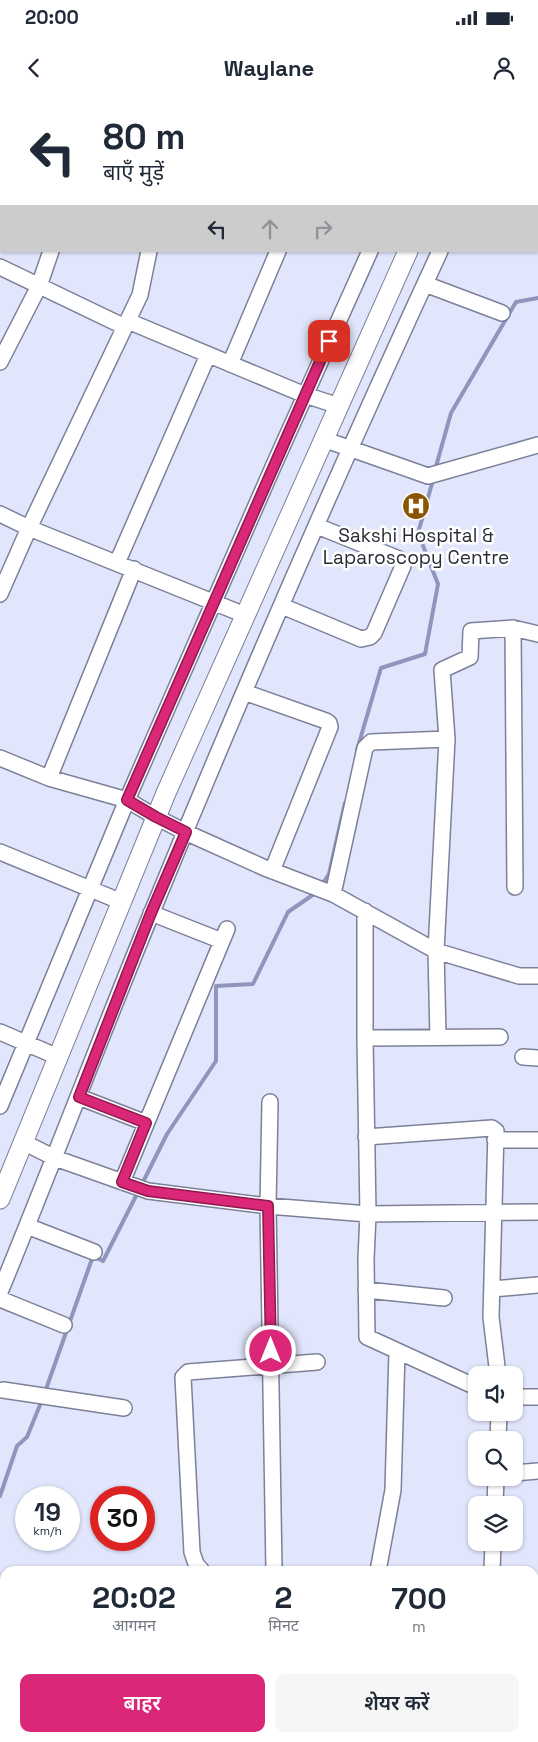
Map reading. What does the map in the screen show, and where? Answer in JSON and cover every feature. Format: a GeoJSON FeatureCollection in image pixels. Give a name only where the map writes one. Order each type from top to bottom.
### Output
{"type":"FeatureCollection","features":[{"type":"Feature","properties":{"kind":"main road"},"geometry":{"type":"LineString","coordinates":[[0,1199],[6,1169],[23,1142],[156,817],[408,252]]}},
{"type":"Feature","properties":{"kind":"street"},"geometry":{"type":"LineString","coordinates":[[0,362],[39,286],[51,252]]}},
{"type":"Feature","properties":{"kind":"street"},"geometry":{"type":"LineString","coordinates":[[0,594],[29,528],[140,296],[149,252]]}},
{"type":"Feature","properties":{"kind":"street"},"geometry":{"type":"LineString","coordinates":[[230,364],[278,252]]}},
{"type":"Feature","properties":{"kind":"street"},"geometry":{"type":"LineString","coordinates":[[0,1106],[127,800],[370,252]]}},
{"type":"Feature","properties":{"kind":"street"},"geometry":{"type":"LineString","coordinates":[[0,1292],[151,913],[244,692],[440,252]]}},
{"type":"Feature","properties":{"kind":"street"},"geometry":{"type":"LineString","coordinates":[[0,267],[126,324],[305,395],[339,406]]}},
{"type":"Feature","properties":{"kind":"street"},"geometry":{"type":"LineString","coordinates":[[425,284],[502,313]]}},
{"type":"Feature","properties":{"kind":"street"},"geometry":{"type":"LineString","coordinates":[[117,563],[208,355]]}},
{"type":"Feature","properties":{"kind":"street"},"geometry":{"type":"LineString","coordinates":[[323,439],[428,476],[538,445]]}},
{"type":"Feature","properties":{"kind":"street"},"geometry":{"type":"LineString","coordinates":[[0,514],[29,528],[245,615]]}},
{"type":"Feature","properties":{"kind":"street"},"geometry":{"type":"LineString","coordinates":[[282,606],[361,639],[374,633],[403,566],[402,563],[399,559],[317,526]]}},
{"type":"Feature","properties":{"kind":"street"},"geometry":{"type":"LineString","coordinates":[[49,778],[134,570]]}},
{"type":"Feature","properties":{"kind":"street"},"geometry":{"type":"LineString","coordinates":[[513,628],[516,887]]}},
{"type":"Feature","properties":{"kind":"street"},"geometry":{"type":"LineString","coordinates":[[438,1037],[436,951],[447,738],[442,670],[470,657],[471,631],[513,628],[538,634]]}},
{"type":"Feature","properties":{"kind":"street"},"geometry":{"type":"LineString","coordinates":[[244,692],[330,724],[272,871]]}},
{"type":"Feature","properties":{"kind":"street"},"geometry":{"type":"LineString","coordinates":[[333,894],[365,748],[371,742],[447,738]]}},
{"type":"Feature","properties":{"kind":"street"},"geometry":{"type":"LineString","coordinates":[[0,758],[49,778],[127,800],[186,832],[272,871],[333,894],[436,951],[519,976],[538,976]]}},
{"type":"Feature","properties":{"kind":"street"},"geometry":{"type":"LineString","coordinates":[[0,852],[122,902]]}},
{"type":"Feature","properties":{"kind":"street"},"geometry":{"type":"LineString","coordinates":[[365,911],[368,1214],[367,1336],[468,1382]]}},
{"type":"Feature","properties":{"kind":"street"},"geometry":{"type":"LineString","coordinates":[[135,1187],[146,1123],[224,935],[151,913]]}},
{"type":"Feature","properties":{"kind":"street"},"geometry":{"type":"LineString","coordinates":[[0,1032],[58,1057]]}},
{"type":"Feature","properties":{"kind":"street"},"geometry":{"type":"LineString","coordinates":[[365,1038],[500,1036]]}},
{"type":"Feature","properties":{"kind":"street"},"geometry":{"type":"LineString","coordinates":[[79,1097],[146,1123]]}},
{"type":"Feature","properties":{"kind":"street"},"geometry":{"type":"LineString","coordinates":[[270,1102],[268,1206],[274,1566]]}},
{"type":"Feature","properties":{"kind":"street"},"geometry":{"type":"LineString","coordinates":[[366,1137],[492,1128],[496,1131],[491,1317],[497,1366]]}},
{"type":"Feature","properties":{"kind":"street"},"geometry":{"type":"LineString","coordinates":[[496,1140],[538,1140]]}},
{"type":"Feature","properties":{"kind":"street"},"geometry":{"type":"LineString","coordinates":[[23,1142],[55,1158],[135,1187],[268,1206],[368,1214],[538,1212]]}},
{"type":"Feature","properties":{"kind":"street"},"geometry":{"type":"LineString","coordinates":[[27,1226],[94,1252]]}},
{"type":"Feature","properties":{"kind":"street"},"geometry":{"type":"LineString","coordinates":[[492,1289],[538,1285]]}},
{"type":"Feature","properties":{"kind":"street"},"geometry":{"type":"LineString","coordinates":[[366,1290],[444,1298]]}},
{"type":"Feature","properties":{"kind":"street"},"geometry":{"type":"LineString","coordinates":[[0,1299],[64,1325]]}},
{"type":"Feature","properties":{"kind":"street"},"geometry":{"type":"LineString","coordinates":[[379,1566],[393,1490],[397,1351]]}},
{"type":"Feature","properties":{"kind":"street"},"geometry":{"type":"LineString","coordinates":[[198,1566],[192,1552],[184,1373],[317,1362]]}},
{"type":"Feature","properties":{"kind":"street"},"geometry":{"type":"LineString","coordinates":[[1,1389],[124,1408]]}},
{"type":"Feature","properties":{"kind":"street"},"geometry":{"type":"LineString","coordinates":[[523,1397],[538,1397]]}},
{"type":"Feature","properties":{"kind":"street"},"geometry":{"type":"LineString","coordinates":[[523,1472],[538,1471]]}},
{"type":"Feature","properties":{"kind":"street"},"geometry":{"type":"LineString","coordinates":[[492,1566],[493,1551]]}},
{"type":"Feature","properties":{"kind":"waterway"},"geometry":{"type":"LineString","coordinates":[[435,470],[451,413],[516,302],[538,298]]}},
{"type":"Feature","properties":{"kind":"waterway"},"geometry":{"type":"LineString","coordinates":[[357,750],[381,668],[425,654],[438,584],[418,533],[433,480]]}},
{"type":"Feature","properties":{"kind":"waterway"},"geometry":{"type":"LineString","coordinates":[[321,886],[329,874],[345,803]]}},
{"type":"Feature","properties":{"kind":"waterway"},"geometry":{"type":"LineString","coordinates":[[141,1186],[167,1134],[216,1061],[216,986],[253,984],[288,912],[317,892]]}},
{"type":"Feature","properties":{"kind":"waterway"},"geometry":{"type":"LineString","coordinates":[[45,1392],[93,1256],[103,1261],[138,1192]]}},
{"type":"Feature","properties":{"kind":"waterway"},"geometry":{"type":"LineString","coordinates":[[0,1496],[17,1446],[27,1437],[40,1405]]}},
{"type":"Feature","properties":{"kind":"place","name":"Sakshi Hospital & Laparoscopy Centre"},"geometry":{"type":"Point","coordinates":[416,506]}},
{"type":"Feature","properties":{"kind":"route"},"geometry":{"type":"LineString","coordinates":[[271,1351],[268,1206],[148,1191],[122,1182],[146,1123],[79,1097],[151,913],[186,832],[127,800],[329,341]]}}]}
